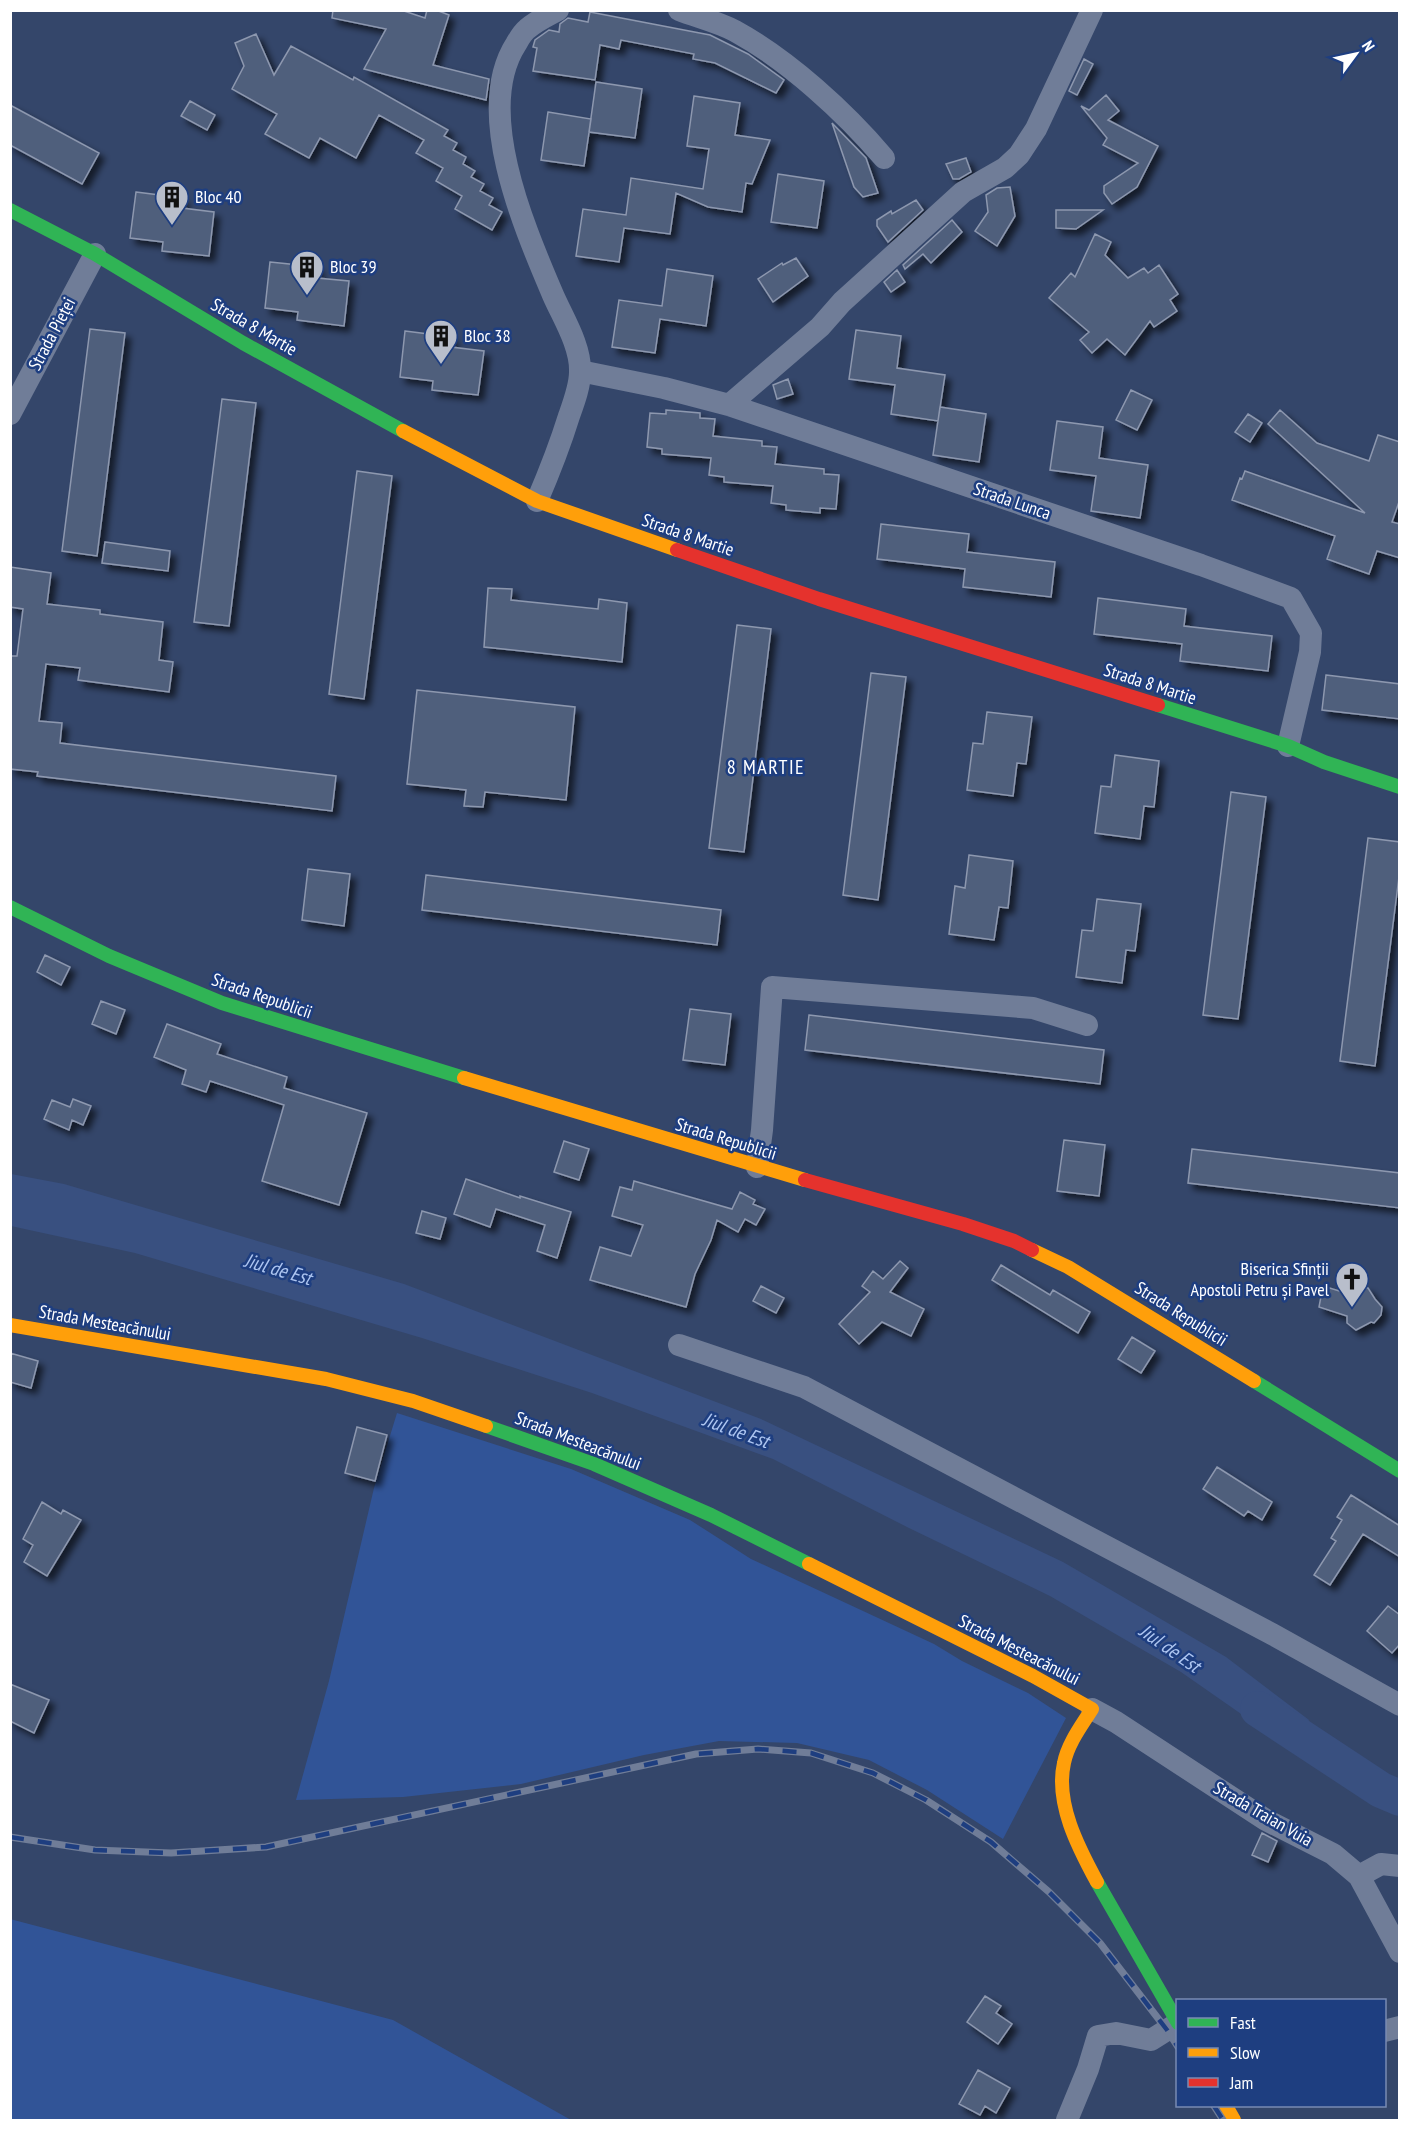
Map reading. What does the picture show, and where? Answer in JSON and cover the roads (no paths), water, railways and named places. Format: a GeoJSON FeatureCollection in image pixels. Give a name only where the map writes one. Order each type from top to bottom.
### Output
{"type":"FeatureCollection","features":[{"type":"Feature","properties":{"kind":"street"},"geometry":{"type":"LineString","coordinates":[[537,501],[561,442],[575,398],[580,371],[575,346],[513,194],[501,128],[499,102],[500,84],[506,63],[525,30],[558,10]]}},
{"type":"Feature","properties":{"kind":"street"},"geometry":{"type":"LineString","coordinates":[[679,10],[733,30],[772,54],[865,136],[884,159]]}},
{"type":"Feature","properties":{"kind":"street"},"geometry":{"type":"LineString","coordinates":[[729,405],[820,327],[842,302],[963,192],[1005,168],[1019,155],[1036,129],[1092,10]]}},
{"type":"Feature","properties":{"kind":"street","name":"Strada 8 Martie"},"geometry":{"type":"LineString","coordinates":[[10,210],[94,254],[243,343],[450,457],[537,501],[819,599],[1288,747],[1324,762],[1400,787]]}},
{"type":"Feature","properties":{"kind":"street","name":"Strada Pieței"},"geometry":{"type":"LineString","coordinates":[[10,414],[94,254]]}},
{"type":"Feature","properties":{"kind":"street","name":"Strada Lunca"},"geometry":{"type":"LineString","coordinates":[[580,371],[664,387],[729,405],[1202,565],[1291,598],[1311,633],[1310,652],[1288,747]]}},
{"type":"Feature","properties":{"kind":"street","name":"Strada Republicii"},"geometry":{"type":"LineString","coordinates":[[10,907],[109,956],[222,1003],[282,1023],[757,1167],[963,1224],[1014,1241],[1078,1273],[1400,1471]]}},
{"type":"Feature","properties":{"kind":"street"},"geometry":{"type":"LineString","coordinates":[[757,1167],[762,1130],[772,987],[1033,1008],[1086,1025]]}},
{"type":"Feature","properties":{"kind":"street","name":"Strada Mesteacănului"},"geometry":{"type":"LineString","coordinates":[[10,1325],[326,1379],[413,1401],[583,1460],[711,1515],[1033,1676],[1092,1709]]}},
{"type":"Feature","properties":{"kind":"street"},"geometry":{"type":"LineString","coordinates":[[679,1345],[804,1387],[1272,1634],[1400,1705]]}},
{"type":"Feature","properties":{"kind":"street"},"geometry":{"type":"LineString","coordinates":[[1092,1709],[1073,1741],[1064,1763],[1063,1796],[1073,1830],[1090,1870],[1176,2020]]}},
{"type":"Feature","properties":{"kind":"street","name":"Strada Traian Vuia"},"geometry":{"type":"LineString","coordinates":[[1092,1709],[1266,1821],[1333,1854],[1359,1876],[1400,1952]]}},
{"type":"Feature","properties":{"kind":"street"},"geometry":{"type":"LineString","coordinates":[[1359,1876],[1382,1864],[1400,1866]]}},
{"type":"Feature","properties":{"kind":"street"},"geometry":{"type":"LineString","coordinates":[[1067,2121],[1088,2069],[1098,2036],[1116,2033],[1151,2040],[1176,2024]]}},
{"type":"Feature","properties":{"kind":"street"},"geometry":{"type":"LineString","coordinates":[[1227,2107],[1234,2121]]}},
{"type":"Feature","properties":{"kind":"water"},"geometry":{"type":"Polygon","coordinates":[[[11,1174],[64,1184],[404,1284],[761,1419],[1063,1562],[1226,1657],[1309,1720],[1290,1748],[1181,1672],[1050,1596],[773,1459],[592,1393],[422,1338],[135,1253],[11,1226],[11,1174]]]}},
{"type":"Feature","properties":{"kind":"waterway","name":"Jiul de Est"},"geometry":{"type":"LineString","coordinates":[[1258,1709],[1381,1790],[1400,1798]]}},
{"type":"Feature","properties":{"kind":"railway"},"geometry":{"type":"LineString","coordinates":[[10,1837],[95,1850],[171,1853],[266,1847],[696,1754],[758,1749],[811,1753],[873,1773],[926,1800],[991,1842],[1049,1892],[1100,1943],[1176,2044]]}},
{"type":"Feature","properties":{"kind":"railway"},"geometry":{"type":"LineString","coordinates":[[1215,2107],[1223,2120]]}},
{"type":"Feature","properties":{"kind":"place","name":"Bloc 40"},"geometry":{"type":"Point","coordinates":[172,226]}},
{"type":"Feature","properties":{"kind":"place","name":"Bloc 39"},"geometry":{"type":"Point","coordinates":[307,296]}},
{"type":"Feature","properties":{"kind":"place","name":"Bloc 38"},"geometry":{"type":"Point","coordinates":[441,365]}},
{"type":"Feature","properties":{"kind":"place","name":"Biserica Sfinții Apostoli Petru și Pavel"},"geometry":{"type":"Point","coordinates":[1352,1308]}},
{"type":"Feature","properties":{"kind":"district","name":"8 MARTIE"},"geometry":{"type":"Point","coordinates":[766,767]}}]}
